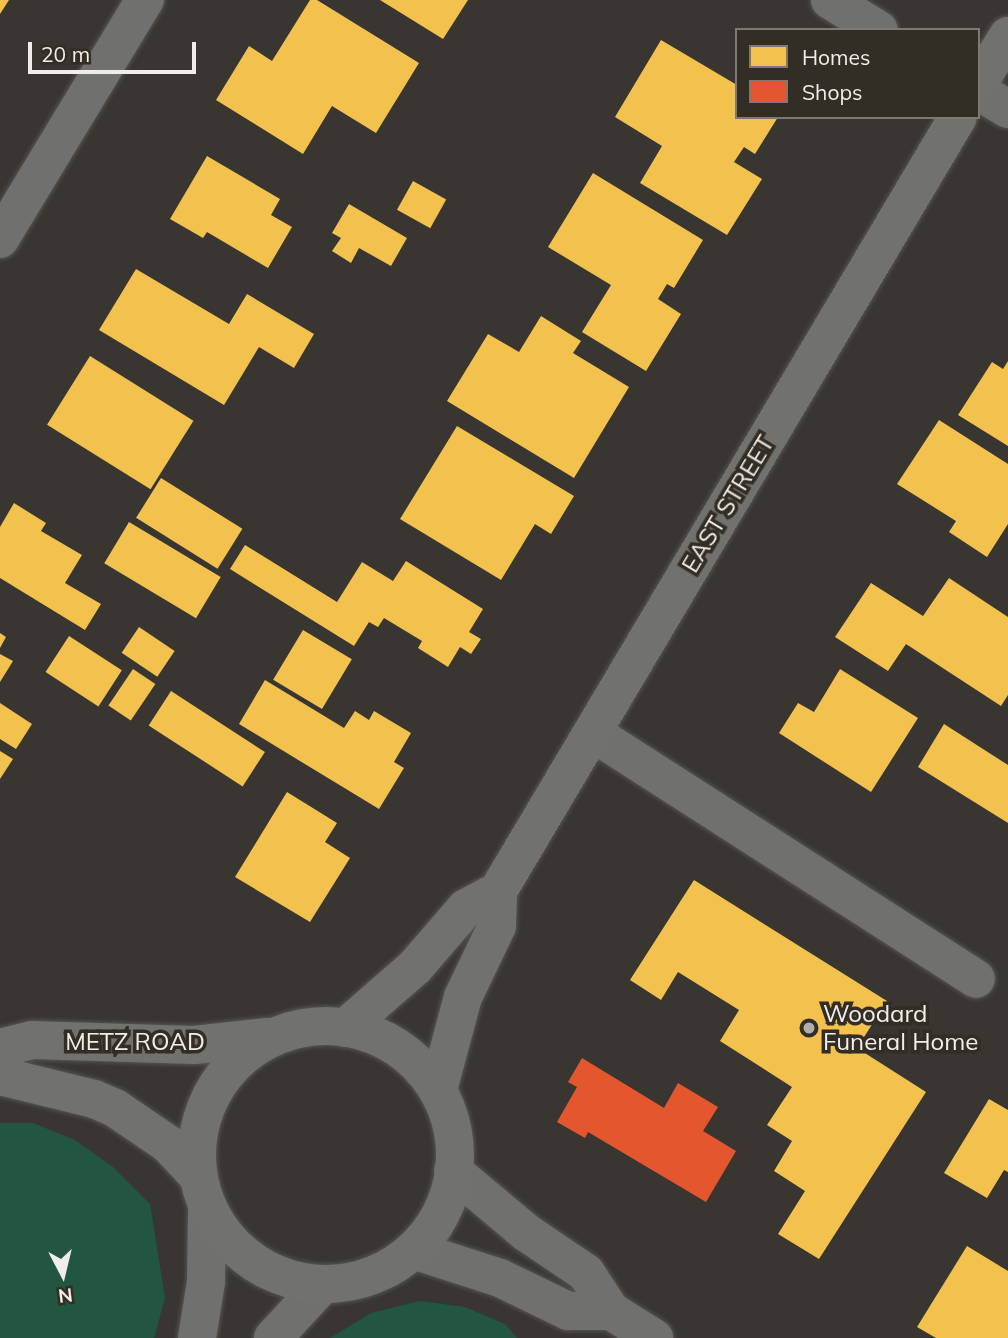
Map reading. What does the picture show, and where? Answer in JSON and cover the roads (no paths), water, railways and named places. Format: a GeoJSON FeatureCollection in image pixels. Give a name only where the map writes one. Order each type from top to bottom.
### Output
{"type":"FeatureCollection","features":[{"type":"Feature","properties":{"kind":"main road"},"geometry":{"type":"LineString","coordinates":[[980,81],[1008,36]]}},
{"type":"Feature","properties":{"kind":"main road","name":"EAST STREET"},"geometry":{"type":"LineString","coordinates":[[438,1090],[464,997],[497,926],[498,891],[957,119]]}},
{"type":"Feature","properties":{"kind":"main road"},"geometry":{"type":"LineString","coordinates":[[345,1028],[415,967],[466,908],[498,891]]}},
{"type":"Feature","properties":{"kind":"main road"},"geometry":{"type":"LineString","coordinates":[[306,1027],[345,1028],[373,1031],[398,1043],[422,1065],[438,1090],[451,1131],[453,1171],[449,1201],[438,1228],[415,1251],[388,1269],[321,1286],[286,1279],[255,1265],[229,1244],[207,1213],[197,1175],[207,1105],[242,1056],[270,1037],[306,1027]]}},
{"type":"Feature","properties":{"kind":"main road","name":"METZ ROAD"},"geometry":{"type":"LineString","coordinates":[[0,1048],[32,1040],[183,1045],[270,1037]]}},
{"type":"Feature","properties":{"kind":"main road","name":"METZ ROAD"},"geometry":{"type":"LineString","coordinates":[[0,1076],[93,1099],[114,1108],[168,1144],[197,1175]]}},
{"type":"Feature","properties":{"kind":"street"},"geometry":{"type":"LineString","coordinates":[[0,239],[145,0]]}},
{"type":"Feature","properties":{"kind":"street"},"geometry":{"type":"LineString","coordinates":[[830,0],[876,28]]}},
{"type":"Feature","properties":{"kind":"street"},"geometry":{"type":"LineString","coordinates":[[980,92],[1008,109]]}},
{"type":"Feature","properties":{"kind":"street"},"geometry":{"type":"LineString","coordinates":[[593,733],[976,979]]}},
{"type":"Feature","properties":{"kind":"street"},"geometry":{"type":"LineString","coordinates":[[453,1171],[527,1233],[586,1273],[611,1311],[654,1338]]}},
{"type":"Feature","properties":{"kind":"street"},"geometry":{"type":"LineString","coordinates":[[197,1338],[206,1282],[207,1213]]}},
{"type":"Feature","properties":{"kind":"street"},"geometry":{"type":"LineString","coordinates":[[415,1251],[500,1278],[568,1311],[611,1311]]}},
{"type":"Feature","properties":{"kind":"street"},"geometry":{"type":"LineString","coordinates":[[273,1338],[321,1286]]}},
{"type":"Feature","properties":{"kind":"place","name":"Woodard Funeral Home"},"geometry":{"type":"Point","coordinates":[809,1028]}}]}
